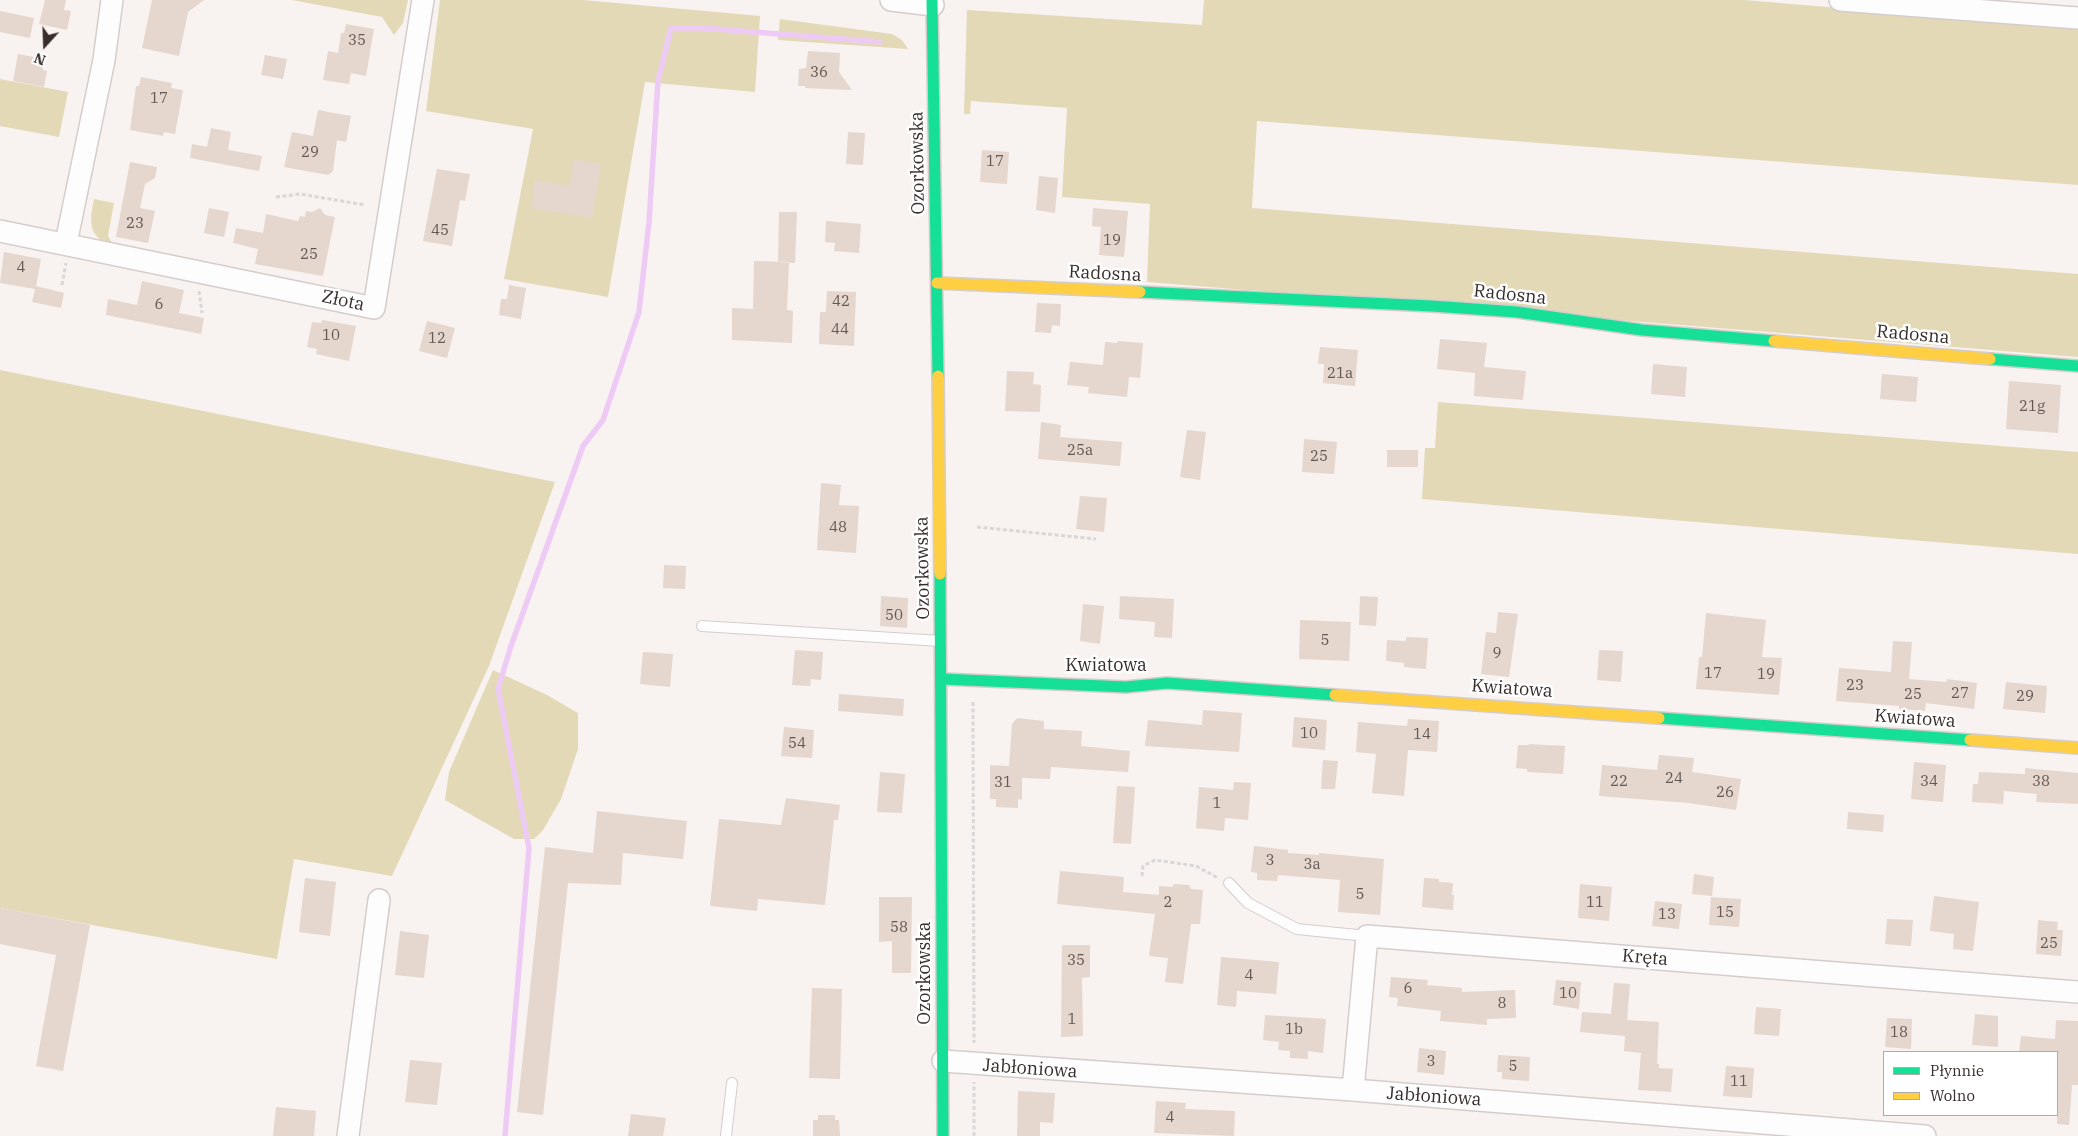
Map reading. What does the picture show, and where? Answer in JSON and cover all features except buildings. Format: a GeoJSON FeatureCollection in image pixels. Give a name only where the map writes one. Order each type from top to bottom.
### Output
{"type":"FeatureCollection","features":[{"type":"Feature","properties":{"kind":"street"},"geometry":{"type":"LineString","coordinates":[[66,243],[104,60],[112,0]]}},
{"type":"Feature","properties":{"kind":"street","name":"Złota"},"geometry":{"type":"LineString","coordinates":[[0,231],[66,243],[374,308],[423,0]]}},
{"type":"Feature","properties":{"kind":"street"},"geometry":{"type":"LineString","coordinates":[[891,0],[933,2]]}},
{"type":"Feature","properties":{"kind":"street"},"geometry":{"type":"LineString","coordinates":[[1840,0],[2078,18]]}},
{"type":"Feature","properties":{"kind":"street","name":"Ozorkowska"},"geometry":{"type":"LineString","coordinates":[[933,2],[942,641],[943,1136]]}},
{"type":"Feature","properties":{"kind":"street","name":"Radosna"},"geometry":{"type":"LineString","coordinates":[[937,283],[1442,306],[1517,312],[1642,330],[2078,366]]}},
{"type":"Feature","properties":{"kind":"street","name":"Kwiatowa"},"geometry":{"type":"LineString","coordinates":[[942,679],[1126,687],[1167,683],[2078,748]]}},
{"type":"Feature","properties":{"kind":"street"},"geometry":{"type":"LineString","coordinates":[[348,1136],[379,900]]}},
{"type":"Feature","properties":{"kind":"street"},"geometry":{"type":"LineString","coordinates":[[1352,1090],[1368,936]]}},
{"type":"Feature","properties":{"kind":"street","name":"Kręta"},"geometry":{"type":"LineString","coordinates":[[1368,936],[2078,992]]}},
{"type":"Feature","properties":{"kind":"street","name":"Jabłoniowa"},"geometry":{"type":"LineString","coordinates":[[943,1062],[1352,1090],[1925,1136]]}},
{"type":"Feature","properties":{"kind":"lane"},"geometry":{"type":"LineString","coordinates":[[702,626],[942,641]]}},
{"type":"Feature","properties":{"kind":"lane"},"geometry":{"type":"LineString","coordinates":[[1230,884],[1248,904],[1297,929],[1368,936]]}},
{"type":"Feature","properties":{"kind":"lane"},"geometry":{"type":"LineString","coordinates":[[726,1136],[732,1083]]}},
{"type":"Feature","properties":{"kind":"path"},"geometry":{"type":"LineString","coordinates":[[276,197],[300,194],[365,206]]}},
{"type":"Feature","properties":{"kind":"path"},"geometry":{"type":"LineString","coordinates":[[977,527],[1096,539]]}},
{"type":"Feature","properties":{"kind":"path"},"geometry":{"type":"LineString","coordinates":[[973,679],[974,1046]]}},
{"type":"Feature","properties":{"kind":"path"},"geometry":{"type":"LineString","coordinates":[[1142,876],[1143,866],[1154,860],[1196,866],[1230,884]]}},
{"type":"Feature","properties":{"kind":"path"},"geometry":{"type":"LineString","coordinates":[[974,1136],[975,1075]]}},
{"type":"Feature","properties":{"kind":"shaded area"},"geometry":{"type":"Polygon","coordinates":[[[292,0],[408,0],[403,23],[394,35],[382,17],[292,0]]]}},
{"type":"Feature","properties":{"kind":"shaded area"},"geometry":{"type":"Polygon","coordinates":[[[440,0],[583,0],[760,16],[755,92],[645,82],[608,297],[504,279],[533,129],[426,111],[440,0]]]}},
{"type":"Feature","properties":{"kind":"shaded area"},"geometry":{"type":"Polygon","coordinates":[[[1204,0],[1744,0],[2078,28],[2078,185],[1257,121],[1252,208],[2078,274],[2078,357],[1147,282],[1150,204],[1062,197],[1067,108],[971,101],[970,114],[964,114],[967,10],[1202,25],[1204,0]]]}},
{"type":"Feature","properties":{"kind":"shaded area"},"geometry":{"type":"Polygon","coordinates":[[[780,19],[892,34],[902,40],[908,49],[778,40],[780,19]]]}},
{"type":"Feature","properties":{"kind":"shaded area"},"geometry":{"type":"Polygon","coordinates":[[[0,79],[68,92],[59,137],[0,126],[0,79]]]}},
{"type":"Feature","properties":{"kind":"shaded area"},"geometry":{"type":"Polygon","coordinates":[[[94,199],[114,203],[108,236],[114,246],[99,239],[92,228],[91,215],[94,199]]]}},
{"type":"Feature","properties":{"kind":"shaded area"},"geometry":{"type":"Polygon","coordinates":[[[0,370],[555,482],[489,666],[392,876],[294,859],[277,959],[0,908],[0,370]]]}},
{"type":"Feature","properties":{"kind":"shaded area"},"geometry":{"type":"Polygon","coordinates":[[[1438,402],[2078,452],[2078,554],[1422,499],[1425,448],[1435,448],[1438,402]]]}},
{"type":"Feature","properties":{"kind":"shaded area"},"geometry":{"type":"Polygon","coordinates":[[[493,670],[547,695],[578,713],[578,749],[561,799],[543,830],[534,839],[514,839],[445,800],[449,772],[493,670]]]}},
{"type":"Feature","properties":{"kind":"waterway"},"geometry":{"type":"LineString","coordinates":[[505,1136],[529,848],[498,689],[511,646],[583,446],[603,420],[639,312],[649,222],[658,81],[671,28],[703,28],[880,42]]}},
{"type":"Feature","properties":{"kind":"traffic: fast"},"geometry":{"type":"LineString","coordinates":[[932,0],[938,376]]}},
{"type":"Feature","properties":{"kind":"traffic: fast"},"geometry":{"type":"LineString","coordinates":[[1140,292],[1517,312],[1642,330],[1774,341]]}},
{"type":"Feature","properties":{"kind":"traffic: fast"},"geometry":{"type":"LineString","coordinates":[[1990,359],[2078,366]]}},
{"type":"Feature","properties":{"kind":"traffic: fast"},"geometry":{"type":"LineString","coordinates":[[940,574],[943,1136]]}},
{"type":"Feature","properties":{"kind":"traffic: fast"},"geometry":{"type":"LineString","coordinates":[[942,679],[1126,687],[1167,683],[1335,695]]}},
{"type":"Feature","properties":{"kind":"traffic: fast"},"geometry":{"type":"LineString","coordinates":[[1659,718],[1970,740]]}},
{"type":"Feature","properties":{"kind":"traffic: slow"},"geometry":{"type":"LineString","coordinates":[[937,283],[1140,292]]}},
{"type":"Feature","properties":{"kind":"traffic: slow"},"geometry":{"type":"LineString","coordinates":[[1774,341],[1990,359]]}},
{"type":"Feature","properties":{"kind":"traffic: slow"},"geometry":{"type":"LineString","coordinates":[[938,376],[940,574]]}},
{"type":"Feature","properties":{"kind":"traffic: slow"},"geometry":{"type":"LineString","coordinates":[[1335,695],[1659,718]]}},
{"type":"Feature","properties":{"kind":"traffic: slow"},"geometry":{"type":"LineString","coordinates":[[1970,740],[2078,748]]}}]}
